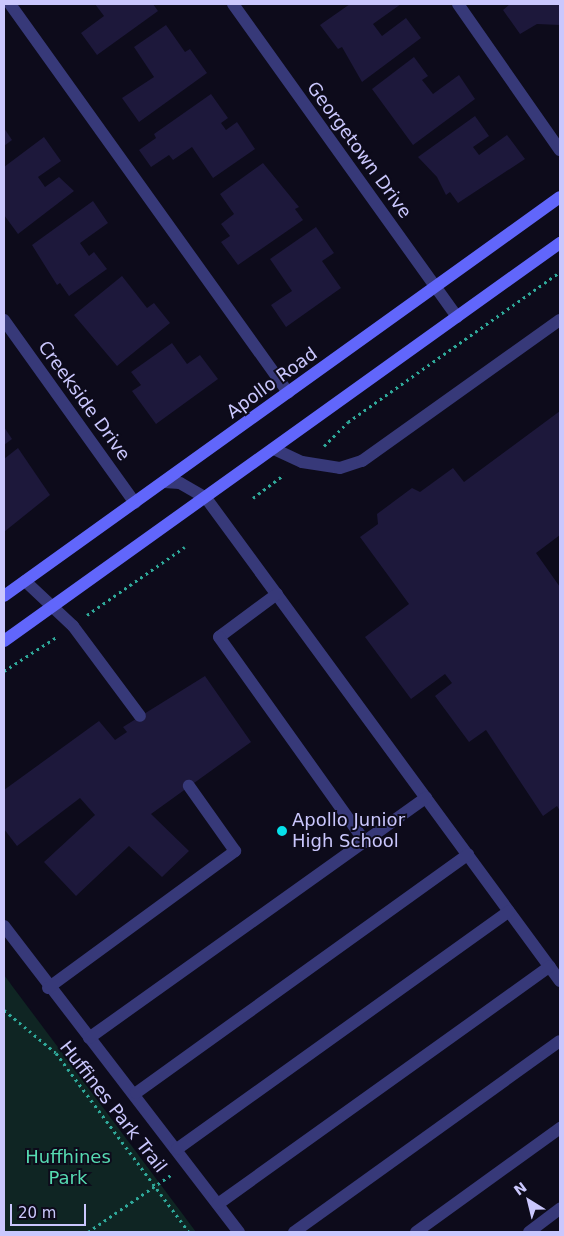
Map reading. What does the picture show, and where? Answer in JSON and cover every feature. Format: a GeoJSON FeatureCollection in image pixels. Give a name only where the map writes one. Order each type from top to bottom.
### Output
{"type":"FeatureCollection","features":[{"type":"Feature","properties":{"kind":"street"},"geometry":{"type":"LineString","coordinates":[[10,4],[288,393]]}},
{"type":"Feature","properties":{"kind":"street","name":"Georgetown Drive"},"geometry":{"type":"LineString","coordinates":[[233,4],[457,316]]}},
{"type":"Feature","properties":{"kind":"street"},"geometry":{"type":"LineString","coordinates":[[458,4],[560,150]]}},
{"type":"Feature","properties":{"kind":"street","name":"Apollo Road"},"geometry":{"type":"LineString","coordinates":[[4,596],[560,197]]}},
{"type":"Feature","properties":{"kind":"street"},"geometry":{"type":"LineString","coordinates":[[4,641],[560,243]]}},
{"type":"Feature","properties":{"kind":"street","name":"Creekside Drive"},"geometry":{"type":"LineString","coordinates":[[4,320],[135,503]]}},
{"type":"Feature","properties":{"kind":"street"},"geometry":{"type":"LineString","coordinates":[[274,449],[302,462],[340,468],[362,461],[560,320]]}},
{"type":"Feature","properties":{"kind":"street"},"geometry":{"type":"LineString","coordinates":[[164,482],[180,484],[206,498],[560,981]]}},
{"type":"Feature","properties":{"kind":"street"},"geometry":{"type":"LineString","coordinates":[[25,580],[50,608],[73,626],[140,716]]}},
{"type":"Feature","properties":{"kind":"street"},"geometry":{"type":"LineString","coordinates":[[277,594],[218,637],[365,842]]}},
{"type":"Feature","properties":{"kind":"street"},"geometry":{"type":"LineString","coordinates":[[48,988],[235,851],[189,786]]}},
{"type":"Feature","properties":{"kind":"street"},"geometry":{"type":"LineString","coordinates":[[89,1038],[426,798]]}},
{"type":"Feature","properties":{"kind":"street"},"geometry":{"type":"LineString","coordinates":[[136,1093],[468,854]]}},
{"type":"Feature","properties":{"kind":"street"},"geometry":{"type":"LineString","coordinates":[[177,1148],[509,911]]}},
{"type":"Feature","properties":{"kind":"street"},"geometry":{"type":"LineString","coordinates":[[4,926],[48,988],[136,1093],[239,1232]]}},
{"type":"Feature","properties":{"kind":"street"},"geometry":{"type":"LineString","coordinates":[[218,1204],[550,966]]}},
{"type":"Feature","properties":{"kind":"street"},"geometry":{"type":"LineString","coordinates":[[294,1232],[560,1041]]}},
{"type":"Feature","properties":{"kind":"street"},"geometry":{"type":"LineString","coordinates":[[416,1232],[560,1128]]}},
{"type":"Feature","properties":{"kind":"street"},"geometry":{"type":"LineString","coordinates":[[529,1232],[560,1209]]}},
{"type":"Feature","properties":{"kind":"path"},"geometry":{"type":"LineString","coordinates":[[253,498],[331,441],[348,422],[560,272]]}},
{"type":"Feature","properties":{"kind":"path"},"geometry":{"type":"LineString","coordinates":[[4,671],[73,626],[185,547]]}},
{"type":"Feature","properties":{"kind":"path","name":"Huffines Park Trail"},"geometry":{"type":"LineString","coordinates":[[4,1010],[19,1019],[56,1053],[156,1185],[189,1232]]}},
{"type":"Feature","properties":{"kind":"path"},"geometry":{"type":"LineString","coordinates":[[88,1232],[188,1163]]}},
{"type":"Feature","properties":{"kind":"green space","name":"Huffhines Park"},"geometry":{"type":"Polygon","coordinates":[[[4,975],[196,1232],[4,1232],[4,975]]]}},
{"type":"Feature","properties":{"kind":"building"},"geometry":{"type":"Polygon","coordinates":[[[95,4],[153,4],[158,11],[97,55],[81,33],[104,16],[95,4]]]}},
{"type":"Feature","properties":{"kind":"building"},"geometry":{"type":"Polygon","coordinates":[[[350,4],[401,4],[373,24],[382,36],[406,18],[421,38],[362,82],[342,47],[338,49],[320,25],[350,4]]]}},
{"type":"Feature","properties":{"kind":"building"},"geometry":{"type":"Polygon","coordinates":[[[510,4],[560,4],[560,25],[537,24],[520,34],[503,10],[510,4]]]}},
{"type":"Feature","properties":{"kind":"building"},"geometry":{"type":"Polygon","coordinates":[[[166,25],[185,52],[190,49],[207,73],[139,122],[122,98],[154,77],[134,47],[166,25]]]}},
{"type":"Feature","properties":{"kind":"building"},"geometry":{"type":"Polygon","coordinates":[[[414,57],[428,76],[422,80],[433,94],[459,75],[475,99],[413,145],[372,89],[414,57]]]}},
{"type":"Feature","properties":{"kind":"building"},"geometry":{"type":"Polygon","coordinates":[[[211,94],[228,118],[221,123],[226,130],[237,122],[255,149],[213,178],[192,147],[173,160],[169,155],[151,167],[139,150],[156,138],[154,134],[211,94]]]}},
{"type":"Feature","properties":{"kind":"building"},"geometry":{"type":"Polygon","coordinates":[[[475,116],[489,136],[473,147],[479,155],[507,135],[525,159],[458,203],[450,192],[446,195],[437,177],[418,157],[475,116]]]}},
{"type":"Feature","properties":{"kind":"building"},"geometry":{"type":"Polygon","coordinates":[[[4,128],[12,140],[4,146],[4,128]]]}},
{"type":"Feature","properties":{"kind":"building"},"geometry":{"type":"Polygon","coordinates":[[[44,137],[61,161],[38,177],[45,187],[59,177],[74,191],[18,234],[4,215],[4,167],[44,137]]]}},
{"type":"Feature","properties":{"kind":"building"},"geometry":{"type":"Polygon","coordinates":[[[263,163],[299,207],[295,209],[303,220],[238,265],[221,242],[230,236],[221,224],[234,214],[220,194],[263,163]]]}},
{"type":"Feature","properties":{"kind":"building"},"geometry":{"type":"Polygon","coordinates":[[[93,201],[108,223],[80,243],[89,256],[94,252],[107,269],[69,296],[60,283],[57,285],[32,245],[93,201]]]}},
{"type":"Feature","properties":{"kind":"building"},"geometry":{"type":"Polygon","coordinates":[[[316,227],[334,253],[322,261],[341,288],[286,327],[271,305],[292,291],[270,259],[316,227]]]}},
{"type":"Feature","properties":{"kind":"building"},"geometry":{"type":"Polygon","coordinates":[[[122,276],[147,308],[154,303],[170,323],[117,366],[74,315],[122,276]]]}},
{"type":"Feature","properties":{"kind":"building"},"geometry":{"type":"Polygon","coordinates":[[[172,343],[187,364],[200,355],[218,379],[156,424],[132,391],[141,385],[131,372],[172,343]]]}},
{"type":"Feature","properties":{"kind":"building"},"geometry":{"type":"Polygon","coordinates":[[[560,411],[560,535],[536,553],[560,587],[560,811],[557,806],[543,816],[486,730],[469,742],[435,696],[452,683],[445,674],[411,699],[365,637],[409,604],[360,537],[378,524],[377,514],[412,488],[420,492],[453,468],[464,482],[560,411]]]}},
{"type":"Feature","properties":{"kind":"building"},"geometry":{"type":"Polygon","coordinates":[[[4,427],[12,439],[4,445],[4,427]]]}},
{"type":"Feature","properties":{"kind":"building"},"geometry":{"type":"Polygon","coordinates":[[[18,448],[50,495],[4,532],[4,459],[18,448]]]}},
{"type":"Feature","properties":{"kind":"building"},"geometry":{"type":"Polygon","coordinates":[[[205,676],[251,742],[151,814],[189,851],[162,877],[129,846],[76,896],[44,862],[95,815],[80,798],[17,846],[4,829],[4,790],[99,721],[115,740],[127,732],[123,727],[205,676]]]}},
{"type":"Feature","properties":{"kind":"place","name":"Apollo Junior High School"},"geometry":{"type":"Point","coordinates":[282,831]}}]}
